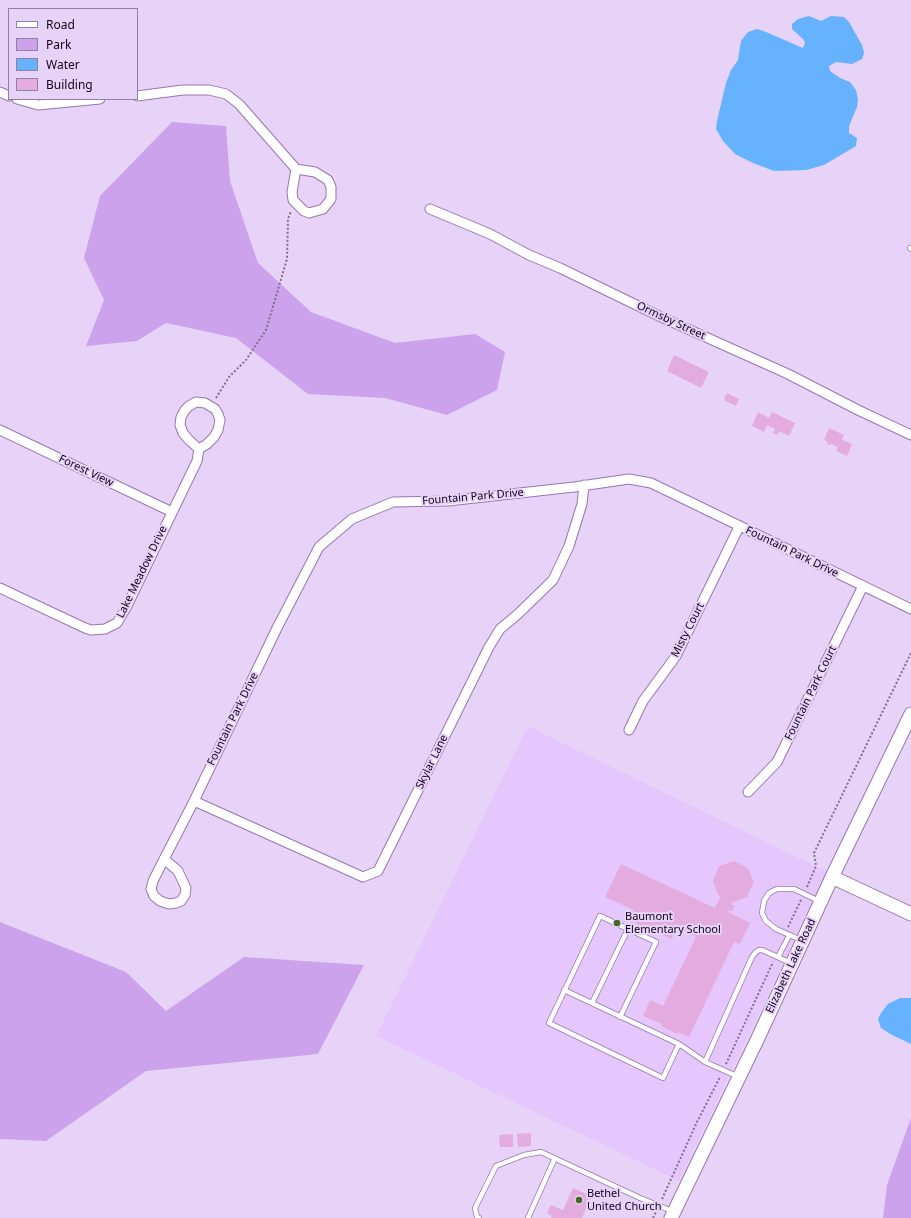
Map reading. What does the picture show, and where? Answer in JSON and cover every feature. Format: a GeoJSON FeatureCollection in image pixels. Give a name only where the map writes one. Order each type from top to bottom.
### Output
{"type":"FeatureCollection","features":[{"type":"Feature","properties":{"kind":"street"},"geometry":{"type":"LineString","coordinates":[[138,96],[183,90],[210,90],[226,94],[240,104],[296,169],[315,172],[328,180],[331,187],[331,198],[323,209],[309,213],[304,211],[293,200],[292,192],[296,169]]}},
{"type":"Feature","properties":{"kind":"street"},"geometry":{"type":"LineString","coordinates":[[20,100],[38,105],[90,100]]}},
{"type":"Feature","properties":{"kind":"street","name":"Ormsby Street"},"geometry":{"type":"LineString","coordinates":[[430,209],[490,234],[529,255],[661,317],[788,374],[911,435]]}},
{"type":"Feature","properties":{"kind":"street"},"geometry":{"type":"LineString","coordinates":[[196,402],[205,403],[211,406],[218,414],[220,424],[214,437],[199,449],[189,440],[180,425],[181,417],[189,406],[196,402]]}},
{"type":"Feature","properties":{"kind":"street","name":"Forest View"},"geometry":{"type":"LineString","coordinates":[[0,430],[172,512]]}},
{"type":"Feature","properties":{"kind":"street","name":"Lake Meadow Drive"},"geometry":{"type":"LineString","coordinates":[[0,588],[85,628],[92,630],[105,629],[117,623],[126,608],[197,460],[199,449]]}},
{"type":"Feature","properties":{"kind":"street","name":"Fountain Park Drive"},"geometry":{"type":"LineString","coordinates":[[164,859],[178,871],[186,888],[185,895],[181,901],[176,903],[169,904],[154,896],[151,889],[154,881],[164,859],[194,801],[277,628],[319,547],[352,519],[393,502],[448,501],[629,479],[651,483],[739,527],[911,609]]}},
{"type":"Feature","properties":{"kind":"street","name":"Skylar Lane"},"geometry":{"type":"LineString","coordinates":[[194,801],[363,877],[378,871],[492,641],[500,629],[518,614],[553,580],[569,546],[582,504],[584,485]]}},
{"type":"Feature","properties":{"kind":"street","name":"Misty Court"},"geometry":{"type":"LineString","coordinates":[[629,730],[643,701],[676,656],[739,527]]}},
{"type":"Feature","properties":{"kind":"street","name":"Fountain Park Court"},"geometry":{"type":"LineString","coordinates":[[748,792],[777,762],[863,586]]}},
{"type":"Feature","properties":{"kind":"street","name":"Elizabeth Lake Road"},"geometry":{"type":"LineString","coordinates":[[672,1215],[911,714]]}},
{"type":"Feature","properties":{"kind":"street"},"geometry":{"type":"LineString","coordinates":[[832,877],[911,914]]}},
{"type":"Feature","properties":{"kind":"lane"},"geometry":{"type":"LineString","coordinates":[[803,941],[787,935],[766,921],[762,912],[764,901],[769,893],[777,889],[794,889],[821,902]]}},
{"type":"Feature","properties":{"kind":"lane"},"geometry":{"type":"LineString","coordinates":[[620,1017],[656,942],[600,916],[548,1023],[663,1078],[679,1044]]}},
{"type":"Feature","properties":{"kind":"lane"},"geometry":{"type":"LineString","coordinates":[[592,1003],[628,929]]}},
{"type":"Feature","properties":{"kind":"lane"},"geometry":{"type":"LineString","coordinates":[[777,956],[787,935]]}},
{"type":"Feature","properties":{"kind":"lane"},"geometry":{"type":"LineString","coordinates":[[705,1062],[755,952],[759,950],[777,956],[792,964]]}},
{"type":"Feature","properties":{"kind":"lane"},"geometry":{"type":"LineString","coordinates":[[564,990],[679,1044],[705,1062],[739,1077]]}},
{"type":"Feature","properties":{"kind":"lane"},"geometry":{"type":"LineString","coordinates":[[479,1218],[477,1217],[475,1208],[496,1166],[524,1155],[541,1152],[658,1206],[672,1215]]}},
{"type":"Feature","properties":{"kind":"lane"},"geometry":{"type":"LineString","coordinates":[[528,1218],[555,1158]]}},
{"type":"Feature","properties":{"kind":"path"},"geometry":{"type":"LineString","coordinates":[[211,406],[230,377],[246,360],[266,330],[287,258],[288,219],[295,202]]}},
{"type":"Feature","properties":{"kind":"path"},"geometry":{"type":"LineString","coordinates":[[787,935],[816,866],[814,853],[911,653]]}},
{"type":"Feature","properties":{"kind":"path"},"geometry":{"type":"LineString","coordinates":[[653,1218],[697,1122],[724,1070],[777,956]]}},
{"type":"Feature","properties":{"kind":"shaded area","name":"Baumont Elementary School"},"geometry":{"type":"Polygon","coordinates":[[[528,726],[827,872],[679,1181],[376,1036],[528,726]]]}},
{"type":"Feature","properties":{"kind":"green space"},"geometry":{"type":"Polygon","coordinates":[[[172,122],[226,126],[230,181],[258,263],[311,312],[395,343],[475,334],[505,352],[497,390],[447,415],[385,398],[308,394],[236,338],[166,323],[137,341],[86,346],[104,300],[84,258],[100,196],[172,122]]]}},
{"type":"Feature","properties":{"kind":"green space"},"geometry":{"type":"Polygon","coordinates":[[[0,922],[126,972],[166,1011],[244,957],[364,965],[318,1054],[146,1071],[46,1141],[0,1139],[0,922]]]}},
{"type":"Feature","properties":{"kind":"green space"},"geometry":{"type":"Polygon","coordinates":[[[911,1118],[911,1218],[883,1218],[887,1185],[911,1118]]]}},
{"type":"Feature","properties":{"kind":"water"},"geometry":{"type":"Polygon","coordinates":[[[809,16],[821,21],[831,16],[844,17],[849,22],[862,45],[864,53],[862,59],[852,64],[836,62],[829,66],[830,71],[840,78],[850,82],[856,90],[858,99],[857,107],[849,126],[849,133],[857,138],[856,146],[824,165],[806,170],[774,171],[735,154],[723,141],[716,129],[717,121],[726,83],[731,70],[738,60],[741,41],[748,32],[757,29],[803,48],[805,43],[803,39],[792,29],[792,24],[798,19],[809,16]]]}},
{"type":"Feature","properties":{"kind":"water"},"geometry":{"type":"Polygon","coordinates":[[[900,998],[911,998],[911,1044],[881,1028],[878,1019],[888,1004],[900,998]]]}},
{"type":"Feature","properties":{"kind":"building"},"geometry":{"type":"Polygon","coordinates":[[[674,355],[709,372],[701,388],[667,371],[674,355]]]}},
{"type":"Feature","properties":{"kind":"building"},"geometry":{"type":"Polygon","coordinates":[[[727,393],[739,399],[736,406],[724,400],[724,396],[727,393]]]}},
{"type":"Feature","properties":{"kind":"building"},"geometry":{"type":"Polygon","coordinates":[[[758,412],[769,418],[772,412],[795,423],[789,436],[779,431],[777,435],[773,433],[775,429],[767,425],[764,432],[752,426],[758,412]]]}},
{"type":"Feature","properties":{"kind":"building"},"geometry":{"type":"Polygon","coordinates":[[[829,428],[844,435],[842,440],[852,444],[847,456],[836,451],[838,447],[827,444],[828,442],[824,440],[829,428]]]}},
{"type":"Feature","properties":{"kind":"building"},"geometry":{"type":"Polygon","coordinates":[[[734,861],[748,868],[754,882],[747,897],[733,902],[731,904],[735,906],[732,911],[729,910],[728,912],[750,923],[740,944],[734,942],[689,1037],[678,1032],[677,1034],[661,1026],[662,1024],[643,1016],[650,1000],[663,1006],[696,937],[676,928],[671,939],[629,920],[634,910],[605,897],[621,864],[715,908],[721,896],[718,895],[713,881],[719,866],[734,861]]]}},
{"type":"Feature","properties":{"kind":"building"},"geometry":{"type":"Polygon","coordinates":[[[531,1133],[531,1146],[518,1147],[517,1134],[531,1133]]]}},
{"type":"Feature","properties":{"kind":"building"},"geometry":{"type":"Polygon","coordinates":[[[513,1134],[513,1147],[500,1147],[499,1135],[513,1134]]]}},
{"type":"Feature","properties":{"kind":"building","name":"Bethel United Church"},"geometry":{"type":"Polygon","coordinates":[[[573,1188],[591,1196],[582,1218],[551,1218],[552,1216],[547,1213],[551,1205],[563,1210],[573,1188]]]}},
{"type":"Feature","properties":{"kind":"place","name":"Baumont Elementary School"},"geometry":{"type":"Point","coordinates":[617,923]}},
{"type":"Feature","properties":{"kind":"place","name":"Bethel United Church"},"geometry":{"type":"Point","coordinates":[579,1200]}}]}
